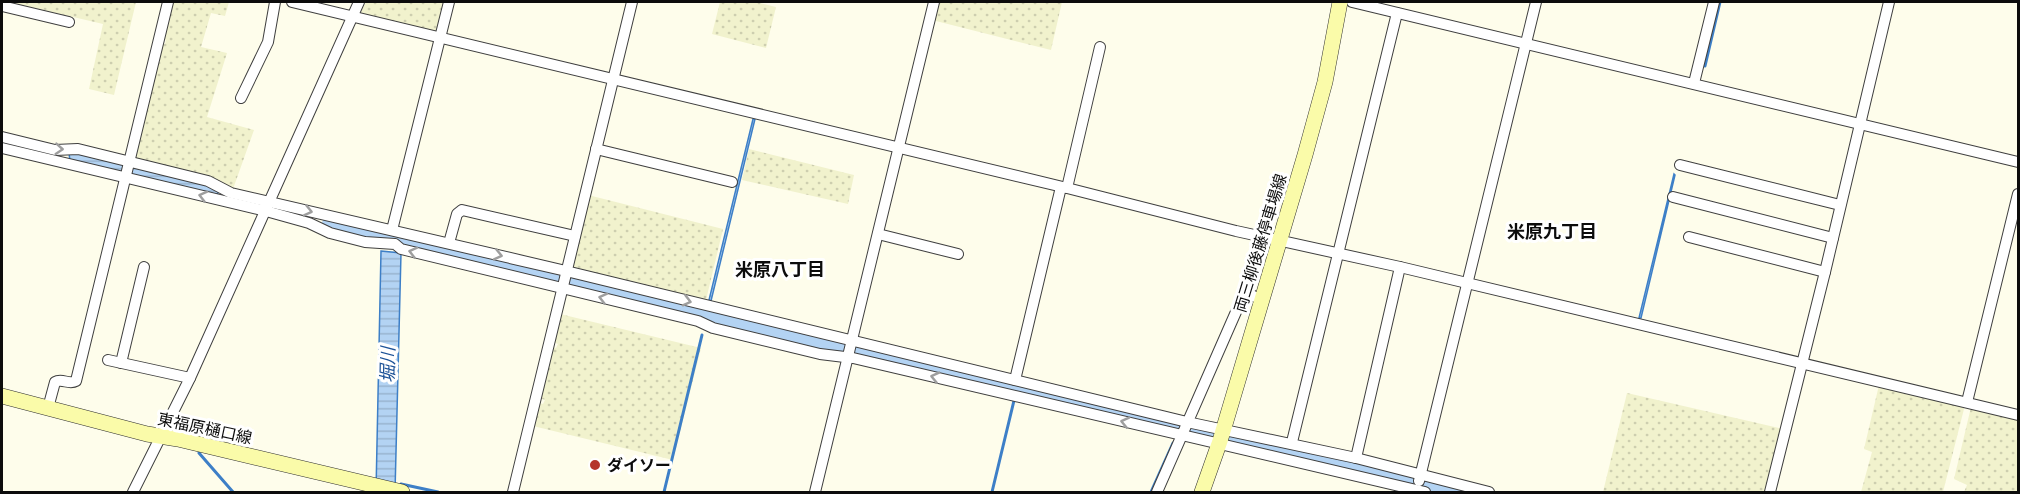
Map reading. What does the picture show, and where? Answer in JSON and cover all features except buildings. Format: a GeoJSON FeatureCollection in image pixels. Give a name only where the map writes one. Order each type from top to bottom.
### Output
{"type":"FeatureCollection","features":[{"type":"Feature","properties":{"kind":"main road","name":"両三柳後藤停車場線"},"geometry":{"type":"LineString","coordinates":[[1202,492],[1262,300],[1325,82],[1340,2]]}},
{"type":"Feature","properties":{"kind":"main road","name":"東福原樋口線"},"geometry":{"type":"LineString","coordinates":[[2,396],[370,488],[397,491]]}},
{"type":"Feature","properties":{"kind":"street"},"geometry":{"type":"LineString","coordinates":[[48,408],[55,382],[59,380],[76,381],[168,2]]}},
{"type":"Feature","properties":{"kind":"street"},"geometry":{"type":"LineString","coordinates":[[242,98],[268,42],[274,2]]}},
{"type":"Feature","properties":{"kind":"street"},"geometry":{"type":"LineString","coordinates":[[292,2],[1064,187],[1236,231],[1337,252],[2019,415]]}},
{"type":"Feature","properties":{"kind":"street"},"geometry":{"type":"LineString","coordinates":[[133,492],[190,378],[359,2]]}},
{"type":"Feature","properties":{"kind":"street"},"geometry":{"type":"LineString","coordinates":[[392,230],[444,38],[449,2]]}},
{"type":"Feature","properties":{"kind":"street"},"geometry":{"type":"LineString","coordinates":[[513,492],[632,2]]}},
{"type":"Feature","properties":{"kind":"street"},"geometry":{"type":"LineString","coordinates":[[815,492],[934,2]]}},
{"type":"Feature","properties":{"kind":"street"},"geometry":{"type":"LineString","coordinates":[[1352,2],[2019,162]]}},
{"type":"Feature","properties":{"kind":"street"},"geometry":{"type":"LineString","coordinates":[[1221,436],[1419,492],[1420,476],[1536,2]]}},
{"type":"Feature","properties":{"kind":"street"},"geometry":{"type":"LineString","coordinates":[[1694,83],[1714,2]]}},
{"type":"Feature","properties":{"kind":"street"},"geometry":{"type":"LineString","coordinates":[[1770,492],[1889,2]]}},
{"type":"Feature","properties":{"kind":"street"},"geometry":{"type":"LineString","coordinates":[[2,6],[69,22]]}},
{"type":"Feature","properties":{"kind":"street"},"geometry":{"type":"LineString","coordinates":[[1292,442],[1396,13]]}},
{"type":"Feature","properties":{"kind":"street"},"geometry":{"type":"LineString","coordinates":[[1015,380],[1100,47]]}},
{"type":"Feature","properties":{"kind":"street"},"geometry":{"type":"LineString","coordinates":[[2,137],[55,150],[78,149],[127,169],[266,206],[449,243],[698,321],[713,328],[820,354],[848,356],[1221,436],[1282,443],[1292,442],[1410,470],[1420,476],[1489,492]]}},
{"type":"Feature","properties":{"kind":"street"},"geometry":{"type":"LineString","coordinates":[[2,148],[208,181],[231,193],[330,233],[365,242],[395,244],[401,249],[564,279],[852,342],[1015,380],[1184,429]]}},
{"type":"Feature","properties":{"kind":"street"},"geometry":{"type":"LineString","coordinates":[[596,149],[732,182]]}},
{"type":"Feature","properties":{"kind":"street"},"geometry":{"type":"LineString","coordinates":[[1680,165],[1840,205]]}},
{"type":"Feature","properties":{"kind":"street"},"geometry":{"type":"LineString","coordinates":[[1967,402],[2019,194]]}},
{"type":"Feature","properties":{"kind":"street"},"geometry":{"type":"LineString","coordinates":[[1673,197],[1833,238]]}},
{"type":"Feature","properties":{"kind":"street"},"geometry":{"type":"LineString","coordinates":[[449,243],[457,214],[462,210],[575,236]]}},
{"type":"Feature","properties":{"kind":"street"},"geometry":{"type":"LineString","coordinates":[[878,234],[958,254]]}},
{"type":"Feature","properties":{"kind":"street"},"geometry":{"type":"LineString","coordinates":[[1689,237],[1825,272]]}},
{"type":"Feature","properties":{"kind":"street"},"geometry":{"type":"LineString","coordinates":[[121,363],[144,267]]}},
{"type":"Feature","properties":{"kind":"street"},"geometry":{"type":"LineString","coordinates":[[1356,458],[1400,267]]}},
{"type":"Feature","properties":{"kind":"street"},"geometry":{"type":"LineString","coordinates":[[1157,492],[1246,293],[1262,300]]}},
{"type":"Feature","properties":{"kind":"street"},"geometry":{"type":"LineString","coordinates":[[108,360],[190,378]]}},
{"type":"Feature","properties":{"kind":"green space"},"geometry":{"type":"Polygon","coordinates":[[[9,2],[136,2],[114,95],[89,89],[103,24],[9,2]]]}},
{"type":"Feature","properties":{"kind":"green space"},"geometry":{"type":"Polygon","coordinates":[[[173,2],[229,2],[225,16],[211,13],[201,47],[227,53],[207,117],[254,130],[233,189],[135,159],[162,43],[165,44],[166,40],[164,39],[173,2]]]}},
{"type":"Feature","properties":{"kind":"green space"},"geometry":{"type":"Polygon","coordinates":[[[366,2],[446,2],[438,34],[362,15],[361,12],[366,2]]]}},
{"type":"Feature","properties":{"kind":"green space"},"geometry":{"type":"Polygon","coordinates":[[[720,2],[756,2],[776,7],[766,48],[712,34],[720,2]]]}},
{"type":"Feature","properties":{"kind":"green space"},"geometry":{"type":"Polygon","coordinates":[[[937,2],[1062,2],[1051,50],[932,20],[937,2]]]}},
{"type":"Feature","properties":{"kind":"green space"},"geometry":{"type":"Polygon","coordinates":[[[749,149],[854,175],[848,204],[742,180],[749,149]]]}},
{"type":"Feature","properties":{"kind":"green space"},"geometry":{"type":"Polygon","coordinates":[[[588,195],[723,229],[706,300],[572,268],[588,195]]]}},
{"type":"Feature","properties":{"kind":"green space"},"geometry":{"type":"Polygon","coordinates":[[[560,314],[701,348],[673,460],[533,426],[539,403],[543,404],[545,400],[540,398],[552,347],[556,348],[558,344],[553,342],[560,314]]]}},
{"type":"Feature","properties":{"kind":"green space"},"geometry":{"type":"Polygon","coordinates":[[[1879,385],[1965,405],[1943,492],[1861,492],[1872,452],[1864,449],[1879,385]]]}},
{"type":"Feature","properties":{"kind":"green space"},"geometry":{"type":"Polygon","coordinates":[[[1627,393],[1783,429],[1768,492],[1603,492],[1627,393]]]}},
{"type":"Feature","properties":{"kind":"green space"},"geometry":{"type":"Polygon","coordinates":[[[1971,407],[2018,419],[2018,492],[1964,492],[1967,485],[1954,479],[1971,407]]]}},
{"type":"Feature","properties":{"kind":"water"},"geometry":{"type":"Polygon","coordinates":[[[753,119],[755,119],[711,301],[709,300],[753,119]]]}},
{"type":"Feature","properties":{"kind":"water"},"geometry":{"type":"Polygon","coordinates":[[[69,153],[79,153],[208,184],[220,190],[216,196],[70,161],[69,153]]]}},
{"type":"Feature","properties":{"kind":"water"},"geometry":{"type":"Polygon","coordinates":[[[1674,174],[1641,318],[1639,318],[1674,174]]]}},
{"type":"Feature","properties":{"kind":"water","name":"堀川"},"geometry":{"type":"Polygon","coordinates":[[[381,251],[401,253],[395,492],[376,492],[381,251]]]}},
{"type":"Feature","properties":{"kind":"waterway"},"geometry":{"type":"LineString","coordinates":[[1705,66],[1720,2]]}},
{"type":"Feature","properties":{"kind":"waterway"},"geometry":{"type":"LineString","coordinates":[[332,224],[1179,428],[1458,492]]}},
{"type":"Feature","properties":{"kind":"waterway"},"geometry":{"type":"LineString","coordinates":[[1236,301],[1260,245]]}},
{"type":"Feature","properties":{"kind":"waterway"},"geometry":{"type":"LineString","coordinates":[[664,492],[702,335]]}},
{"type":"Feature","properties":{"kind":"waterway"},"geometry":{"type":"LineString","coordinates":[[992,492],[1017,388]]}},
{"type":"Feature","properties":{"kind":"waterway"},"geometry":{"type":"LineString","coordinates":[[1151,492],[1173,443]]}},
{"type":"Feature","properties":{"kind":"waterway"},"geometry":{"type":"LineString","coordinates":[[199,453],[233,492]]}},
{"type":"Feature","properties":{"kind":"waterway"},"geometry":{"type":"LineString","coordinates":[[401,484],[438,492]]}},
{"type":"Feature","properties":{"kind":"place","name":"ダイソー"},"geometry":{"type":"Point","coordinates":[595,465]}},
{"type":"Feature","properties":{"kind":"district","name":"米原九丁目"},"geometry":{"type":"Point","coordinates":[1552,232]}},
{"type":"Feature","properties":{"kind":"district","name":"米原八丁目"},"geometry":{"type":"Point","coordinates":[780,270]}}]}
